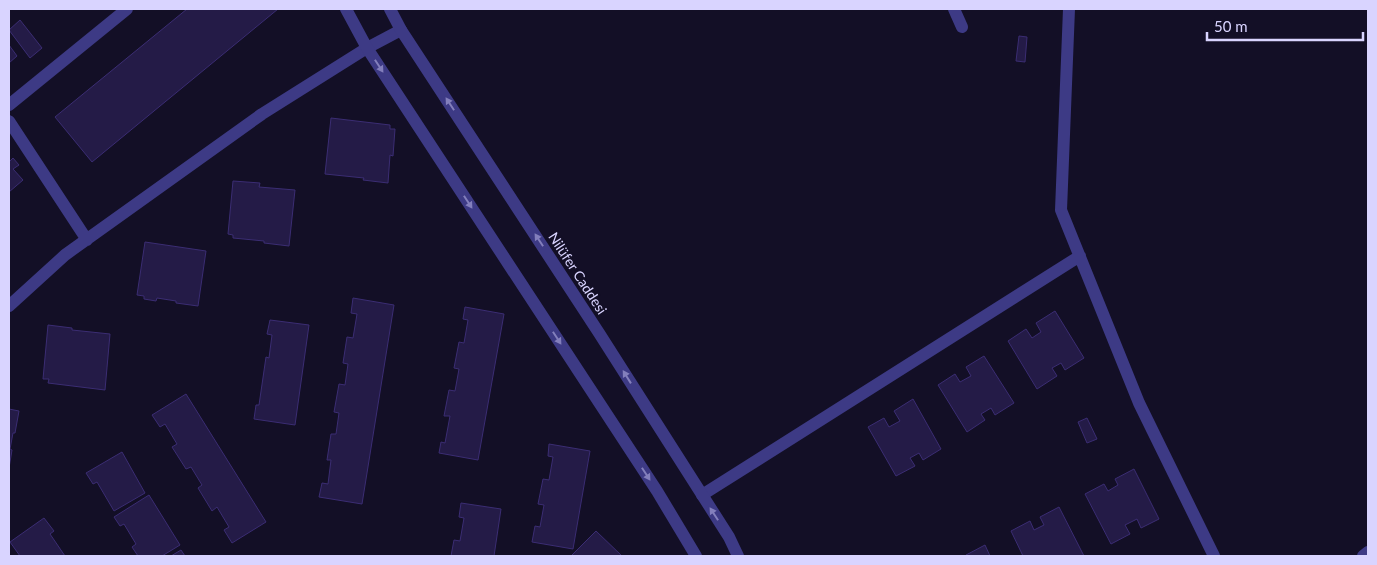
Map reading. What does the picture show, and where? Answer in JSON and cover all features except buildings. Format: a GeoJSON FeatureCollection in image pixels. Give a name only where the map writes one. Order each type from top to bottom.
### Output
{"type":"FeatureCollection","features":[{"type":"Feature","properties":{"kind":"street"},"geometry":{"type":"LineString","coordinates":[[9,105],[127,9]]}},
{"type":"Feature","properties":{"kind":"street"},"geometry":{"type":"LineString","coordinates":[[346,9],[367,48],[657,491],[696,556]]}},
{"type":"Feature","properties":{"kind":"street","name":"Nilüfer Caddesi"},"geometry":{"type":"LineString","coordinates":[[390,9],[599,333],[729,538],[738,556]]}},
{"type":"Feature","properties":{"kind":"street"},"geometry":{"type":"LineString","coordinates":[[954,9],[962,27]]}},
{"type":"Feature","properties":{"kind":"street"},"geometry":{"type":"LineString","coordinates":[[1069,9],[1061,210],[1139,403],[1214,556]]}},
{"type":"Feature","properties":{"kind":"street"},"geometry":{"type":"LineString","coordinates":[[9,306],[65,255],[262,114],[367,48],[402,30]]}},
{"type":"Feature","properties":{"kind":"street"},"geometry":{"type":"LineString","coordinates":[[9,121],[87,240]]}},
{"type":"Feature","properties":{"kind":"street"},"geometry":{"type":"LineString","coordinates":[[702,495],[1080,256]]}},
{"type":"Feature","properties":{"kind":"street"},"geometry":{"type":"LineString","coordinates":[[1363,556],[1368,552]]}}]}
